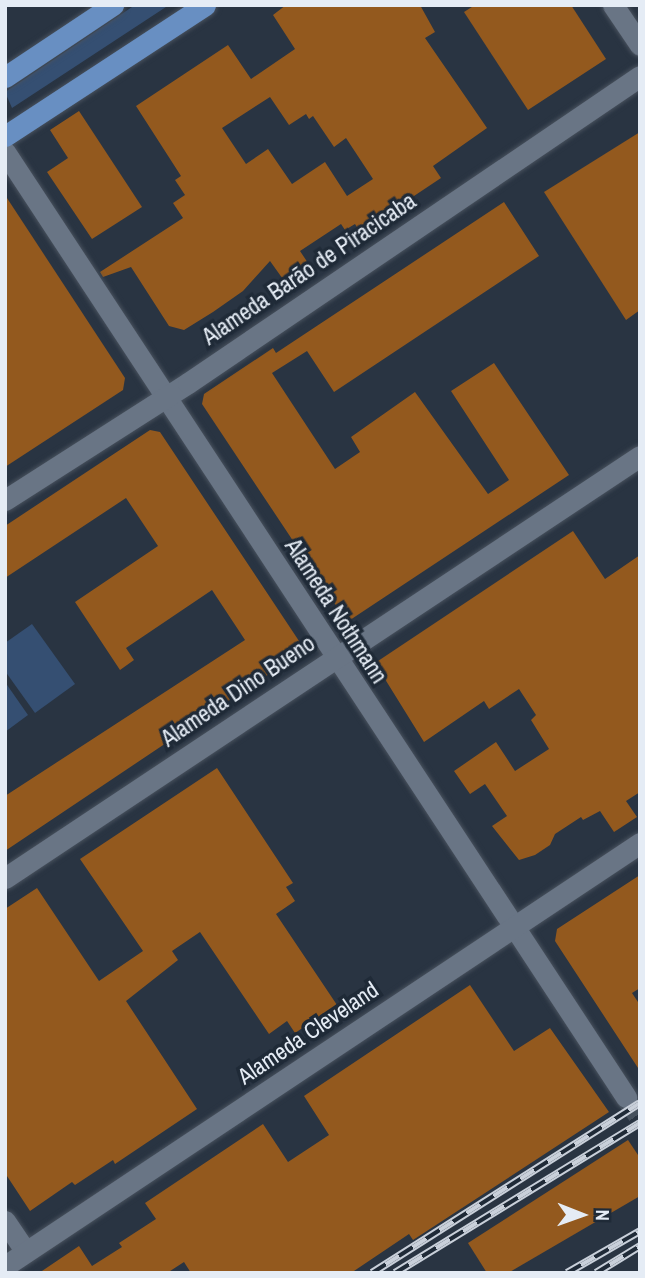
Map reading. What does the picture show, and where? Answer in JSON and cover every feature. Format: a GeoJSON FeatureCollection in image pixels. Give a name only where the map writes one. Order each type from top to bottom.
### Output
{"type":"FeatureCollection","features":[{"type":"Feature","properties":{"kind":"main road"},"geometry":{"type":"LineString","coordinates":[[5,77],[113,5]]}},
{"type":"Feature","properties":{"kind":"main road"},"geometry":{"type":"LineString","coordinates":[[5,136],[205,5]]}},
{"type":"Feature","properties":{"kind":"street"},"geometry":{"type":"LineString","coordinates":[[613,5],[640,45]]}},
{"type":"Feature","properties":{"kind":"street","name":"Alameda Barão de Piracicaba"},"geometry":{"type":"LineString","coordinates":[[5,500],[165,397],[640,76]]}},
{"type":"Feature","properties":{"kind":"street","name":"Alameda Nothmann"},"geometry":{"type":"LineString","coordinates":[[5,152],[625,1097]]}},
{"type":"Feature","properties":{"kind":"street","name":"Alameda Dino Bueno"},"geometry":{"type":"LineString","coordinates":[[5,878],[640,456]]}},
{"type":"Feature","properties":{"kind":"street","name":"Alameda Cleveland"},"geometry":{"type":"LineString","coordinates":[[5,1266],[640,844]]}},
{"type":"Feature","properties":{"kind":"street"},"geometry":{"type":"LineString","coordinates":[[5,1221],[26,1252]]}},
{"type":"Feature","properties":{"kind":"shaded area"},"geometry":{"type":"Polygon","coordinates":[[[135,5],[169,5],[12,108],[5,92],[135,5]]]}},
{"type":"Feature","properties":{"kind":"shaded area"},"geometry":{"type":"Polygon","coordinates":[[[32,624],[75,684],[35,713],[5,671],[5,643],[32,624]]]}},
{"type":"Feature","properties":{"kind":"shaded area"},"geometry":{"type":"Polygon","coordinates":[[[5,682],[28,715],[5,732],[5,682]]]}},
{"type":"Feature","properties":{"kind":"building"},"geometry":{"type":"Polygon","coordinates":[[[286,5],[420,5],[435,32],[425,38],[487,128],[433,166],[441,178],[360,232],[355,224],[345,230],[341,224],[300,251],[310,266],[285,282],[270,261],[243,291],[213,312],[184,330],[169,326],[131,267],[103,277],[100,272],[183,218],[173,203],[185,195],[175,180],[181,176],[136,106],[228,45],[251,79],[295,49],[273,15],[286,5]],[[270,97],[222,128],[246,164],[268,149],[292,184],[325,162],[347,196],[373,179],[346,138],[334,147],[313,116],[309,119],[306,114],[289,125],[270,97]]]}},
{"type":"Feature","properties":{"kind":"building"},"geometry":{"type":"Polygon","coordinates":[[[475,5],[571,5],[606,59],[528,110],[464,12],[475,5]]]}},
{"type":"Feature","properties":{"kind":"building"},"geometry":{"type":"Polygon","coordinates":[[[79,111],[142,207],[92,239],[47,172],[68,158],[50,130],[79,111]]]}},
{"type":"Feature","properties":{"kind":"building"},"geometry":{"type":"Polygon","coordinates":[[[640,132],[640,310],[626,320],[544,192],[640,132]]]}},
{"type":"Feature","properties":{"kind":"building"},"geometry":{"type":"Polygon","coordinates":[[[5,195],[125,378],[123,390],[5,467],[5,195]]]}},
{"type":"Feature","properties":{"kind":"building"},"geometry":{"type":"Polygon","coordinates":[[[504,202],[539,256],[334,392],[307,351],[272,373],[335,469],[360,452],[351,437],[415,392],[488,494],[509,480],[451,391],[494,363],[569,475],[347,622],[202,404],[204,394],[273,348],[276,353],[504,202]]]}},
{"type":"Feature","properties":{"kind":"building"},"geometry":{"type":"Polygon","coordinates":[[[150,430],[160,432],[301,644],[299,654],[5,851],[5,796],[245,640],[212,590],[126,648],[134,660],[120,670],[75,602],[158,546],[126,498],[5,578],[5,526],[150,430]]]}},
{"type":"Feature","properties":{"kind":"building"},"geometry":{"type":"Polygon","coordinates":[[[573,531],[605,579],[640,555],[640,792],[626,801],[637,817],[614,832],[600,811],[583,820],[581,817],[555,834],[550,845],[535,855],[519,860],[492,826],[507,816],[485,784],[470,794],[454,771],[496,742],[515,771],[549,749],[531,720],[536,715],[519,689],[489,709],[484,701],[424,742],[375,663],[573,531]]]}},
{"type":"Feature","properties":{"kind":"building"},"geometry":{"type":"Polygon","coordinates":[[[217,768],[293,883],[286,887],[295,901],[276,914],[337,1005],[295,1033],[287,1021],[269,1034],[200,932],[172,951],[178,960],[126,1001],[197,1109],[115,1164],[113,1160],[75,1185],[72,1182],[30,1211],[5,1173],[5,909],[37,888],[99,981],[143,951],[80,859],[217,768]]]}},
{"type":"Feature","properties":{"kind":"building"},"geometry":{"type":"Polygon","coordinates":[[[640,875],[640,988],[632,993],[640,1005],[640,1071],[555,941],[557,929],[640,875]]]}},
{"type":"Feature","properties":{"kind":"building"},"geometry":{"type":"Polygon","coordinates":[[[470,985],[514,1051],[550,1028],[609,1112],[413,1240],[409,1234],[351,1273],[191,1273],[184,1262],[167,1273],[39,1273],[79,1246],[92,1266],[122,1247],[119,1243],[156,1219],[145,1203],[263,1124],[288,1162],[329,1135],[304,1096],[470,985]]]}},
{"type":"Feature","properties":{"kind":"building"},"geometry":{"type":"Polygon","coordinates":[[[628,1140],[640,1158],[640,1196],[508,1273],[487,1273],[468,1243],[628,1140]]]}},
{"type":"Feature","properties":{"kind":"tunnel"},"geometry":{"type":"LineString","coordinates":[[626,1097],[640,1117]]}},
{"type":"Feature","properties":{"kind":"railway"},"geometry":{"type":"LineString","coordinates":[[372,1273],[640,1103]]}},
{"type":"Feature","properties":{"kind":"railway"},"geometry":{"type":"LineString","coordinates":[[395,1273],[640,1123]]}},
{"type":"Feature","properties":{"kind":"railway"},"geometry":{"type":"LineString","coordinates":[[567,1273],[640,1231]]}},
{"type":"Feature","properties":{"kind":"railway"},"geometry":{"type":"LineString","coordinates":[[596,1273],[640,1246]]}}]}
